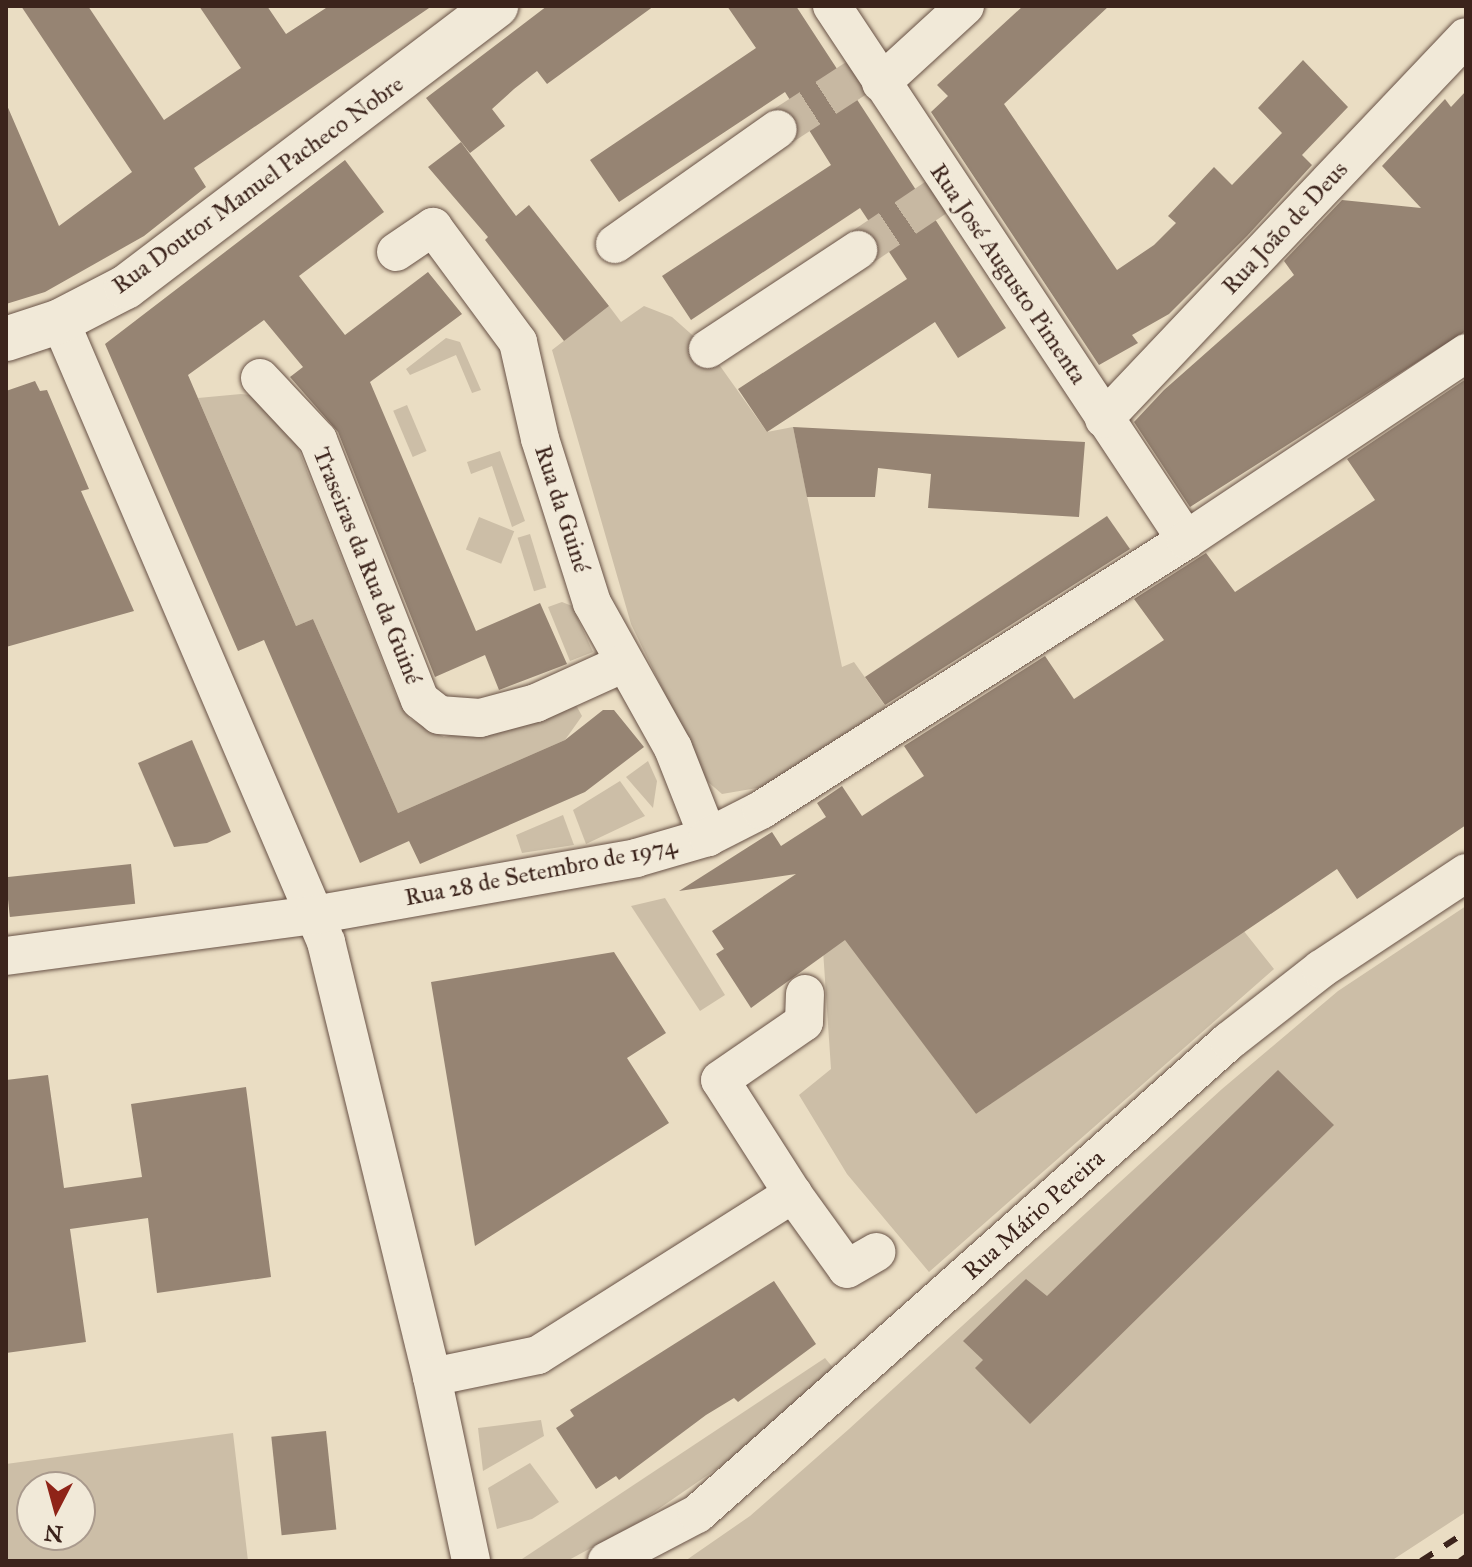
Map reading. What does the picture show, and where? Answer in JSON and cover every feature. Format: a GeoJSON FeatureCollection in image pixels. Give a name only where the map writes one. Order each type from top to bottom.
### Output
{"type":"FeatureCollection","features":[{"type":"Feature","properties":{"kind":"street","name":"Rua Doutor Manuel Pacheco Nobre"},"geometry":{"type":"LineString","coordinates":[[6,339],[60,321],[126,287],[496,6]]}},
{"type":"Feature","properties":{"kind":"street","name":"Rua José Augusto Pimenta"},"geometry":{"type":"LineString","coordinates":[[832,6],[1186,540]]}},
{"type":"Feature","properties":{"kind":"street"},"geometry":{"type":"LineString","coordinates":[[881,83],[965,6]]}},
{"type":"Feature","properties":{"kind":"street","name":"Rua João de Deus"},"geometry":{"type":"LineString","coordinates":[[1104,419],[1466,37]]}},
{"type":"Feature","properties":{"kind":"street"},"geometry":{"type":"LineString","coordinates":[[615,244],[778,129]]}},
{"type":"Feature","properties":{"kind":"street","name":"Rua da Guiné"},"geometry":{"type":"LineString","coordinates":[[396,252],[433,227],[518,342],[540,439],[592,603],[673,748],[708,837]]}},
{"type":"Feature","properties":{"kind":"street"},"geometry":{"type":"LineString","coordinates":[[708,349],[858,250]]}},
{"type":"Feature","properties":{"kind":"street"},"geometry":{"type":"LineString","coordinates":[[60,321],[329,955],[432,1377],[471,1561]]}},
{"type":"Feature","properties":{"kind":"street","name":"Rua 28 de Setembro de 1974"},"geometry":{"type":"LineString","coordinates":[[6,956],[314,915],[636,858],[708,837],[761,810],[1186,540],[1466,353]]}},
{"type":"Feature","properties":{"kind":"street","name":"Traseiras da Rua da Guiné"},"geometry":{"type":"LineString","coordinates":[[260,378],[318,440],[420,700],[439,715],[480,718],[536,703],[624,663]]}},
{"type":"Feature","properties":{"kind":"street","name":"Rua Mário Pereira"},"geometry":{"type":"LineString","coordinates":[[607,1561],[697,1514],[1229,1041],[1321,969],[1466,873]]}},
{"type":"Feature","properties":{"kind":"street"},"geometry":{"type":"LineString","coordinates":[[805,994],[804,1022],[720,1080],[793,1194],[847,1269],[876,1252]]}},
{"type":"Feature","properties":{"kind":"street"},"geometry":{"type":"LineString","coordinates":[[432,1377],[538,1355],[793,1194]]}},
{"type":"Feature","properties":{"kind":"shaded area"},"geometry":{"type":"Polygon","coordinates":[[[609,306],[621,322],[644,306],[672,317],[708,349],[767,432],[793,427],[842,667],[854,662],[886,707],[763,787],[722,794],[707,781],[631,624],[552,350],[609,306]]]}},
{"type":"Feature","properties":{"kind":"shaded area"},"geometry":{"type":"Polygon","coordinates":[[[446,338],[460,342],[481,390],[472,393],[456,355],[410,375],[406,369],[446,338]]]}},
{"type":"Feature","properties":{"kind":"shaded area"},"geometry":{"type":"Polygon","coordinates":[[[241,394],[261,396],[289,425],[396,696],[410,719],[444,737],[501,725],[571,696],[582,716],[565,740],[398,813],[313,619],[296,626],[198,398],[241,394]]]}},
{"type":"Feature","properties":{"kind":"shaded area"},"geometry":{"type":"Polygon","coordinates":[[[407,405],[427,451],[413,457],[393,411],[407,405]]]}},
{"type":"Feature","properties":{"kind":"shaded area"},"geometry":{"type":"Polygon","coordinates":[[[500,451],[525,521],[512,527],[492,466],[471,474],[467,462],[500,451]]]}},
{"type":"Feature","properties":{"kind":"shaded area"},"geometry":{"type":"Polygon","coordinates":[[[479,517],[514,531],[501,564],[466,549],[479,517]]]}},
{"type":"Feature","properties":{"kind":"shaded area"},"geometry":{"type":"Polygon","coordinates":[[[530,534],[546,588],[534,591],[518,538],[530,534]]]}},
{"type":"Feature","properties":{"kind":"shaded area"},"geometry":{"type":"Polygon","coordinates":[[[562,602],[572,606],[593,652],[570,661],[548,607],[562,602]]]}},
{"type":"Feature","properties":{"kind":"shaded area"},"geometry":{"type":"Polygon","coordinates":[[[1176,718],[849,944],[976,1114],[1243,930],[1274,969],[929,1272],[847,1174],[799,1095],[831,1069],[822,935],[1176,718]]]}},
{"type":"Feature","properties":{"kind":"shaded area"},"geometry":{"type":"Polygon","coordinates":[[[648,761],[657,781],[653,808],[626,777],[648,761]]]}},
{"type":"Feature","properties":{"kind":"shaded area"},"geometry":{"type":"Polygon","coordinates":[[[620,781],[645,816],[586,844],[573,810],[620,781]]]}},
{"type":"Feature","properties":{"kind":"shaded area"},"geometry":{"type":"Polygon","coordinates":[[[563,815],[574,845],[522,853],[516,835],[563,815]]]}},
{"type":"Feature","properties":{"kind":"shaded area"},"geometry":{"type":"Polygon","coordinates":[[[665,898],[725,995],[700,1011],[631,906],[665,898]]]}},
{"type":"Feature","properties":{"kind":"shaded area"},"geometry":{"type":"Polygon","coordinates":[[[1466,906],[1466,1512],[1391,1561],[685,1561],[750,1516],[1222,1089],[1338,991],[1466,906]]]}},
{"type":"Feature","properties":{"kind":"shaded area"},"geometry":{"type":"Polygon","coordinates":[[[825,1358],[834,1369],[744,1450],[641,1521],[567,1561],[519,1561],[825,1358]]]}},
{"type":"Feature","properties":{"kind":"shaded area"},"geometry":{"type":"Polygon","coordinates":[[[541,1420],[544,1436],[483,1471],[478,1428],[541,1420]]]}},
{"type":"Feature","properties":{"kind":"shaded area"},"geometry":{"type":"Polygon","coordinates":[[[233,1433],[248,1561],[6,1561],[6,1464],[233,1433]]]}},
{"type":"Feature","properties":{"kind":"shaded area"},"geometry":{"type":"Polygon","coordinates":[[[530,1463],[559,1502],[532,1519],[497,1529],[488,1488],[530,1463]]]}},
{"type":"Feature","properties":{"kind":"building"},"geometry":{"type":"Polygon","coordinates":[[[21,6],[88,6],[164,120],[241,68],[199,6],[267,6],[286,34],[329,6],[432,6],[194,168],[206,187],[144,236],[45,292],[6,304],[6,103],[59,226],[132,172],[21,6]]]}},
{"type":"Feature","properties":{"kind":"building"},"geometry":{"type":"Polygon","coordinates":[[[547,6],[654,6],[547,84],[537,71],[514,89],[492,109],[505,126],[470,153],[426,98],[547,6]]]}},
{"type":"Feature","properties":{"kind":"building"},"geometry":{"type":"Polygon","coordinates":[[[727,6],[796,6],[1006,328],[958,358],[935,322],[767,432],[738,389],[907,279],[860,208],[691,320],[662,276],[831,165],[785,92],[619,202],[590,160],[756,48],[727,6]]]}},
{"type":"Feature","properties":{"kind":"building"},"geometry":{"type":"Polygon","coordinates":[[[1023,6],[1109,6],[1004,104],[1117,270],[1154,245],[1176,223],[1168,216],[1214,167],[1232,185],[1282,133],[1258,108],[1303,60],[1348,107],[1302,155],[1312,165],[1247,236],[1169,314],[1132,335],[1138,343],[1099,365],[931,112],[948,96],[937,85],[1023,6]]]}},
{"type":"Feature","properties":{"kind":"building"},"geometry":{"type":"Polygon","coordinates":[[[1466,91],[1466,331],[1190,507],[1134,422],[1164,390],[1294,275],[1284,261],[1342,200],[1421,208],[1382,166],[1445,99],[1451,107],[1466,91]]]}},
{"type":"Feature","properties":{"kind":"building"},"geometry":{"type":"Polygon","coordinates":[[[461,142],[516,216],[529,205],[609,306],[564,341],[485,240],[488,237],[428,167],[461,142]]]}},
{"type":"Feature","properties":{"kind":"building"},"geometry":{"type":"Polygon","coordinates":[[[345,160],[384,212],[299,276],[345,335],[428,272],[462,314],[370,382],[476,631],[540,603],[567,664],[499,690],[485,655],[435,677],[338,432],[290,377],[303,367],[264,320],[188,375],[296,626],[313,619],[398,813],[565,740],[603,710],[614,710],[644,747],[585,792],[420,864],[409,841],[360,863],[264,640],[238,651],[105,344],[345,160]]]}},
{"type":"Feature","properties":{"kind":"building"},"geometry":{"type":"Polygon","coordinates":[[[1466,379],[1466,825],[1357,899],[1337,869],[976,1114],[845,940],[751,1008],[716,954],[724,949],[712,931],[796,874],[679,891],[772,832],[781,846],[826,817],[817,803],[842,786],[862,816],[924,776],[904,746],[1045,656],[1074,699],[1164,640],[1134,599],[1206,553],[1235,592],[1375,500],[1347,459],[1466,379]]]}},
{"type":"Feature","properties":{"kind":"building"},"geometry":{"type":"Polygon","coordinates":[[[35,381],[40,391],[47,390],[89,489],[81,491],[134,611],[6,647],[6,391],[35,381]]]}},
{"type":"Feature","properties":{"kind":"building"},"geometry":{"type":"Polygon","coordinates":[[[793,427],[1085,442],[1079,517],[928,508],[931,474],[878,468],[875,497],[807,497],[793,427]]]}},
{"type":"Feature","properties":{"kind":"building"},"geometry":{"type":"Polygon","coordinates":[[[1107,516],[1130,549],[885,705],[865,677],[1107,516]]]}},
{"type":"Feature","properties":{"kind":"building"},"geometry":{"type":"Polygon","coordinates":[[[192,740],[231,832],[207,843],[174,847],[138,763],[192,740]]]}},
{"type":"Feature","properties":{"kind":"building"},"geometry":{"type":"Polygon","coordinates":[[[131,864],[135,904],[10,917],[6,877],[131,864]]]}},
{"type":"Feature","properties":{"kind":"building"},"geometry":{"type":"Polygon","coordinates":[[[614,952],[666,1033],[627,1058],[669,1123],[475,1246],[431,982],[614,952]]]}},
{"type":"Feature","properties":{"kind":"building"},"geometry":{"type":"Polygon","coordinates":[[[1278,1070],[1334,1125],[1030,1424],[975,1368],[983,1360],[963,1341],[1026,1279],[1047,1296],[1278,1070]]]}},
{"type":"Feature","properties":{"kind":"building"},"geometry":{"type":"Polygon","coordinates":[[[48,1075],[64,1188],[142,1177],[131,1104],[246,1087],[271,1277],[157,1293],[148,1218],[70,1229],[86,1342],[6,1353],[6,1080],[48,1075]]]}},
{"type":"Feature","properties":{"kind":"building"},"geometry":{"type":"Polygon","coordinates":[[[774,1281],[816,1344],[738,1402],[734,1398],[706,1415],[619,1480],[616,1476],[596,1489],[556,1428],[574,1416],[570,1410],[774,1281]]]}},
{"type":"Feature","properties":{"kind":"building"},"geometry":{"type":"Polygon","coordinates":[[[326,1431],[336,1529],[282,1535],[271,1437],[326,1431]]]}},
{"type":"Feature","properties":{"kind":"tunnel"},"geometry":{"type":"LineString","coordinates":[[778,129],[872,68]]}},
{"type":"Feature","properties":{"kind":"tunnel"},"geometry":{"type":"LineString","coordinates":[[858,250],[950,188]]}},
{"type":"Feature","properties":{"kind":"railway"},"geometry":{"type":"LineString","coordinates":[[1421,1561],[1466,1532]]}},
{"type":"Feature","properties":{"kind":"railway"},"geometry":{"type":"LineString","coordinates":[[1460,1561],[1466,1557]]}}]}
